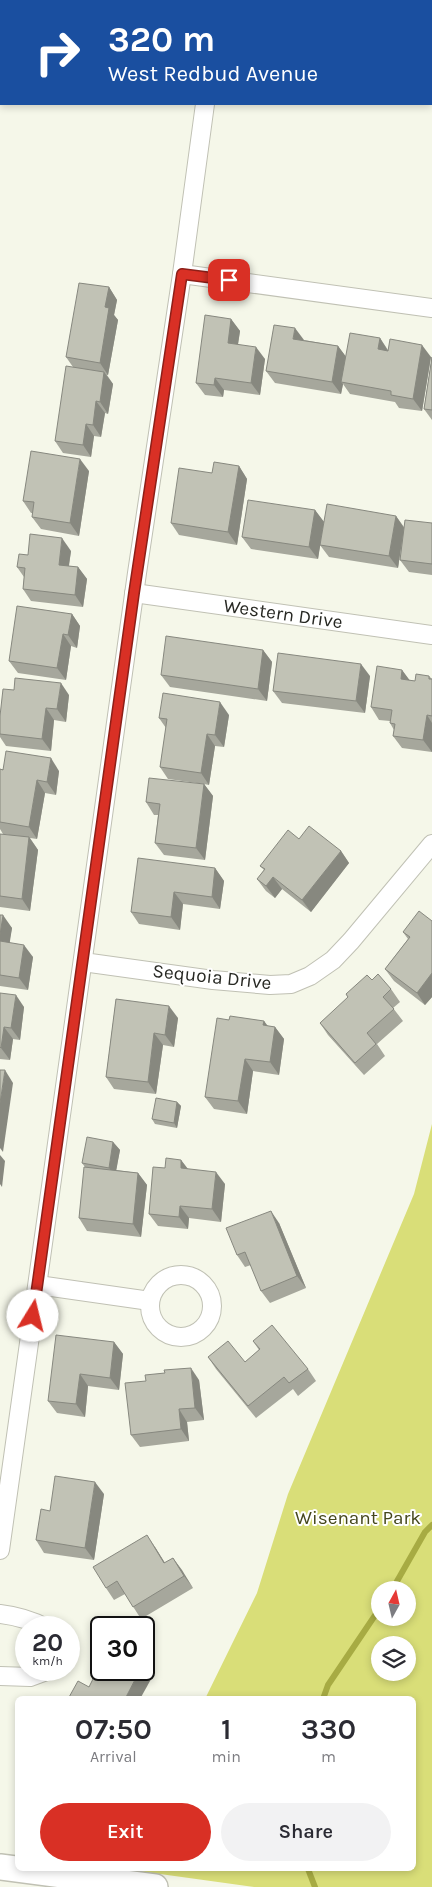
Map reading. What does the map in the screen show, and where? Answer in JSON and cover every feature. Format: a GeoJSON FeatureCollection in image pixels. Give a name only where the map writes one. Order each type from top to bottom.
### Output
{"type":"FeatureCollection","features":[{"type":"Feature","properties":{"kind":"main road"},"geometry":{"type":"LineString","coordinates":[[0,1867],[15,1869]]}},
{"type":"Feature","properties":{"kind":"main road"},"geometry":{"type":"LineString","coordinates":[[31,1871],[155,1887]]}},
{"type":"Feature","properties":{"kind":"street"},"geometry":{"type":"LineString","coordinates":[[0,1550],[134,593],[182,274],[204,105]]}},
{"type":"Feature","properties":{"kind":"street"},"geometry":{"type":"LineString","coordinates":[[182,274],[432,308]]}},
{"type":"Feature","properties":{"kind":"street","name":"Western Drive"},"geometry":{"type":"LineString","coordinates":[[134,593],[432,635]]}},
{"type":"Feature","properties":{"kind":"street","name":"Sequoia Drive"},"geometry":{"type":"LineString","coordinates":[[83,962],[270,985],[291,984],[310,976],[333,960],[352,941],[432,844]]}},
{"type":"Feature","properties":{"kind":"street"},"geometry":{"type":"LineString","coordinates":[[38,1285],[150,1301]]}},
{"type":"Feature","properties":{"kind":"street"},"geometry":{"type":"LineString","coordinates":[[0,1614],[16,1616]]}},
{"type":"Feature","properties":{"kind":"street"},"geometry":{"type":"LineString","coordinates":[[0,1676],[15,1676]]}},
{"type":"Feature","properties":{"kind":"green space","name":"Wisenant Park"},"geometry":{"type":"Polygon","coordinates":[[[432,1124],[432,1887],[254,1887],[138,1871],[416,1871],[416,1696],[206,1696],[257,1593],[288,1494],[414,1194],[432,1124]]]}},
{"type":"Feature","properties":{"kind":"building"},"geometry":{"type":"Polygon","coordinates":[[[79,283],[109,287],[105,307],[109,308],[100,363],[66,357],[79,283]]]}},
{"type":"Feature","properties":{"kind":"building"},"geometry":{"type":"Polygon","coordinates":[[[205,315],[231,319],[228,343],[256,347],[251,383],[215,378],[214,385],[196,383],[205,315]]]}},
{"type":"Feature","properties":{"kind":"building"},"geometry":{"type":"Polygon","coordinates":[[[274,325],[295,328],[293,339],[338,346],[332,382],[266,371],[274,325]]]}},
{"type":"Feature","properties":{"kind":"building"},"geometry":{"type":"Polygon","coordinates":[[[350,333],[380,338],[378,349],[388,351],[390,339],[422,345],[413,399],[391,395],[391,391],[341,382],[350,333]]]}},
{"type":"Feature","properties":{"kind":"building"},"geometry":{"type":"Polygon","coordinates":[[[432,357],[432,410],[424,409],[432,357]]]}},
{"type":"Feature","properties":{"kind":"building"},"geometry":{"type":"Polygon","coordinates":[[[66,366],[104,372],[100,402],[96,401],[93,425],[86,424],[83,445],[55,441],[66,366]]]}},
{"type":"Feature","properties":{"kind":"building"},"geometry":{"type":"Polygon","coordinates":[[[31,451],[80,459],[70,523],[32,517],[34,502],[23,501],[31,451]]]}},
{"type":"Feature","properties":{"kind":"building"},"geometry":{"type":"Polygon","coordinates":[[[214,462],[239,466],[228,532],[171,523],[179,468],[212,473],[214,462]]]}},
{"type":"Feature","properties":{"kind":"building"},"geometry":{"type":"Polygon","coordinates":[[[248,500],[315,510],[309,547],[242,537],[248,500]]]}},
{"type":"Feature","properties":{"kind":"building"},"geometry":{"type":"Polygon","coordinates":[[[327,504],[396,516],[389,556],[320,545],[327,504]]]}},
{"type":"Feature","properties":{"kind":"building"},"geometry":{"type":"Polygon","coordinates":[[[405,520],[432,523],[432,564],[400,560],[405,520]]]}},
{"type":"Feature","properties":{"kind":"building"},"geometry":{"type":"Polygon","coordinates":[[[30,534],[62,538],[59,565],[78,567],[75,595],[23,589],[25,568],[17,567],[19,554],[28,555],[30,534]]]}},
{"type":"Feature","properties":{"kind":"building"},"geometry":{"type":"Polygon","coordinates":[[[17,606],[72,614],[68,635],[63,634],[57,668],[9,661],[17,606]]]}},
{"type":"Feature","properties":{"kind":"building"},"geometry":{"type":"Polygon","coordinates":[[[166,636],[263,650],[258,689],[161,675],[166,636]]]}},
{"type":"Feature","properties":{"kind":"building"},"geometry":{"type":"Polygon","coordinates":[[[278,653],[361,664],[356,701],[273,691],[278,653]]]}},
{"type":"Feature","properties":{"kind":"building"},"geometry":{"type":"Polygon","coordinates":[[[377,666],[402,670],[401,679],[415,681],[416,674],[429,676],[429,679],[432,679],[432,716],[427,715],[423,740],[393,736],[395,724],[390,723],[392,710],[371,707],[377,666]]]}},
{"type":"Feature","properties":{"kind":"building"},"geometry":{"type":"Polygon","coordinates":[[[15,678],[61,683],[57,709],[46,708],[42,739],[0,734],[3,689],[14,690],[15,678]]]}},
{"type":"Feature","properties":{"kind":"building"},"geometry":{"type":"Polygon","coordinates":[[[163,693],[220,702],[215,735],[207,734],[201,773],[160,767],[167,719],[159,718],[163,693]]]}},
{"type":"Feature","properties":{"kind":"building"},"geometry":{"type":"Polygon","coordinates":[[[6,751],[51,758],[47,782],[37,780],[29,827],[0,822],[0,769],[3,770],[6,751]]]}},
{"type":"Feature","properties":{"kind":"building"},"geometry":{"type":"Polygon","coordinates":[[[149,778],[204,784],[196,848],[155,843],[160,804],[146,802],[149,778]]]}},
{"type":"Feature","properties":{"kind":"building"},"geometry":{"type":"Polygon","coordinates":[[[309,826],[341,851],[302,900],[273,877],[266,886],[257,879],[265,869],[260,866],[288,830],[299,839],[309,826]]]}},
{"type":"Feature","properties":{"kind":"building"},"geometry":{"type":"Polygon","coordinates":[[[0,834],[29,837],[22,899],[0,896],[0,834]]]}},
{"type":"Feature","properties":{"kind":"building"},"geometry":{"type":"Polygon","coordinates":[[[138,858],[215,868],[212,897],[174,892],[171,917],[131,912],[138,858]]]}},
{"type":"Feature","properties":{"kind":"building"},"geometry":{"type":"Polygon","coordinates":[[[419,911],[432,921],[432,973],[417,993],[385,969],[410,937],[403,932],[419,911]]]}},
{"type":"Feature","properties":{"kind":"building"},"geometry":{"type":"Polygon","coordinates":[[[0,915],[3,915],[0,935],[0,915]]]}},
{"type":"Feature","properties":{"kind":"building"},"geometry":{"type":"Polygon","coordinates":[[[0,941],[24,945],[19,978],[0,975],[0,941]]]}},
{"type":"Feature","properties":{"kind":"building"},"geometry":{"type":"Polygon","coordinates":[[[378,974],[391,989],[383,997],[394,1009],[367,1033],[376,1044],[355,1063],[320,1023],[348,997],[346,994],[367,975],[372,980],[378,974]]]}},
{"type":"Feature","properties":{"kind":"building"},"geometry":{"type":"Polygon","coordinates":[[[0,993],[16,995],[11,1028],[4,1027],[1,1048],[0,1047],[0,993]]]}},
{"type":"Feature","properties":{"kind":"building"},"geometry":{"type":"Polygon","coordinates":[[[116,999],[169,1006],[165,1035],[154,1033],[148,1082],[106,1077],[116,999]]]}},
{"type":"Feature","properties":{"kind":"building"},"geometry":{"type":"Polygon","coordinates":[[[230,1016],[264,1021],[263,1025],[275,1027],[270,1062],[245,1059],[238,1101],[205,1097],[217,1018],[229,1020],[230,1016]]]}},
{"type":"Feature","properties":{"kind":"building"},"geometry":{"type":"Polygon","coordinates":[[[0,1070],[5,1070],[0,1103],[0,1070]]]}},
{"type":"Feature","properties":{"kind":"building"},"geometry":{"type":"Polygon","coordinates":[[[156,1098],[177,1102],[174,1123],[152,1119],[156,1098]]]}},
{"type":"Feature","properties":{"kind":"building"},"geometry":{"type":"Polygon","coordinates":[[[87,1137],[113,1142],[109,1168],[82,1163],[87,1137]]]}},
{"type":"Feature","properties":{"kind":"building"},"geometry":{"type":"Polygon","coordinates":[[[166,1158],[181,1160],[181,1168],[216,1172],[212,1209],[180,1206],[179,1217],[149,1214],[153,1167],[165,1168],[166,1158]]]}},
{"type":"Feature","properties":{"kind":"building"},"geometry":{"type":"Polygon","coordinates":[[[84,1167],[138,1173],[133,1224],[79,1218],[84,1167]]]}},
{"type":"Feature","properties":{"kind":"building"},"geometry":{"type":"Polygon","coordinates":[[[271,1211],[297,1276],[261,1291],[245,1252],[237,1255],[226,1228],[271,1211]]]}},
{"type":"Feature","properties":{"kind":"building"},"geometry":{"type":"Polygon","coordinates":[[[272,1325],[308,1369],[289,1383],[284,1377],[248,1406],[208,1357],[228,1341],[245,1362],[260,1349],[253,1341],[272,1325]]]}},
{"type":"Feature","properties":{"kind":"building"},"geometry":{"type":"Polygon","coordinates":[[[56,1335],[114,1342],[110,1378],[80,1374],[76,1404],[48,1401],[56,1335]]]}},
{"type":"Feature","properties":{"kind":"building"},"geometry":{"type":"Polygon","coordinates":[[[191,1368],[195,1408],[179,1409],[181,1429],[131,1435],[125,1383],[146,1381],[145,1375],[165,1373],[164,1370],[191,1368]]]}},
{"type":"Feature","properties":{"kind":"building"},"geometry":{"type":"Polygon","coordinates":[[[55,1476],[95,1482],[85,1548],[36,1540],[41,1509],[50,1511],[55,1476]]]}},
{"type":"Feature","properties":{"kind":"building"},"geometry":{"type":"Polygon","coordinates":[[[147,1535],[164,1563],[173,1558],[184,1576],[133,1607],[117,1581],[106,1588],[93,1567],[147,1535]]]}},
{"type":"Feature","properties":{"kind":"building"},"geometry":{"type":"Polygon","coordinates":[[[78,1681],[89,1687],[92,1681],[134,1681],[127,1696],[70,1696],[78,1681]]]}},
{"type":"Feature","properties":{"kind":"waterway"},"geometry":{"type":"LineString","coordinates":[[397,1581],[425,1532],[432,1525]]}},
{"type":"Feature","properties":{"kind":"waterway"},"geometry":{"type":"LineString","coordinates":[[324,1696],[328,1685],[371,1621]]}},
{"type":"Feature","properties":{"kind":"waterway"},"geometry":{"type":"LineString","coordinates":[[309,1871],[315,1887]]}},
{"type":"Feature","properties":{"kind":"route"},"geometry":{"type":"LineString","coordinates":[[33,1316],[134,593],[182,274],[229,280]]}}]}
